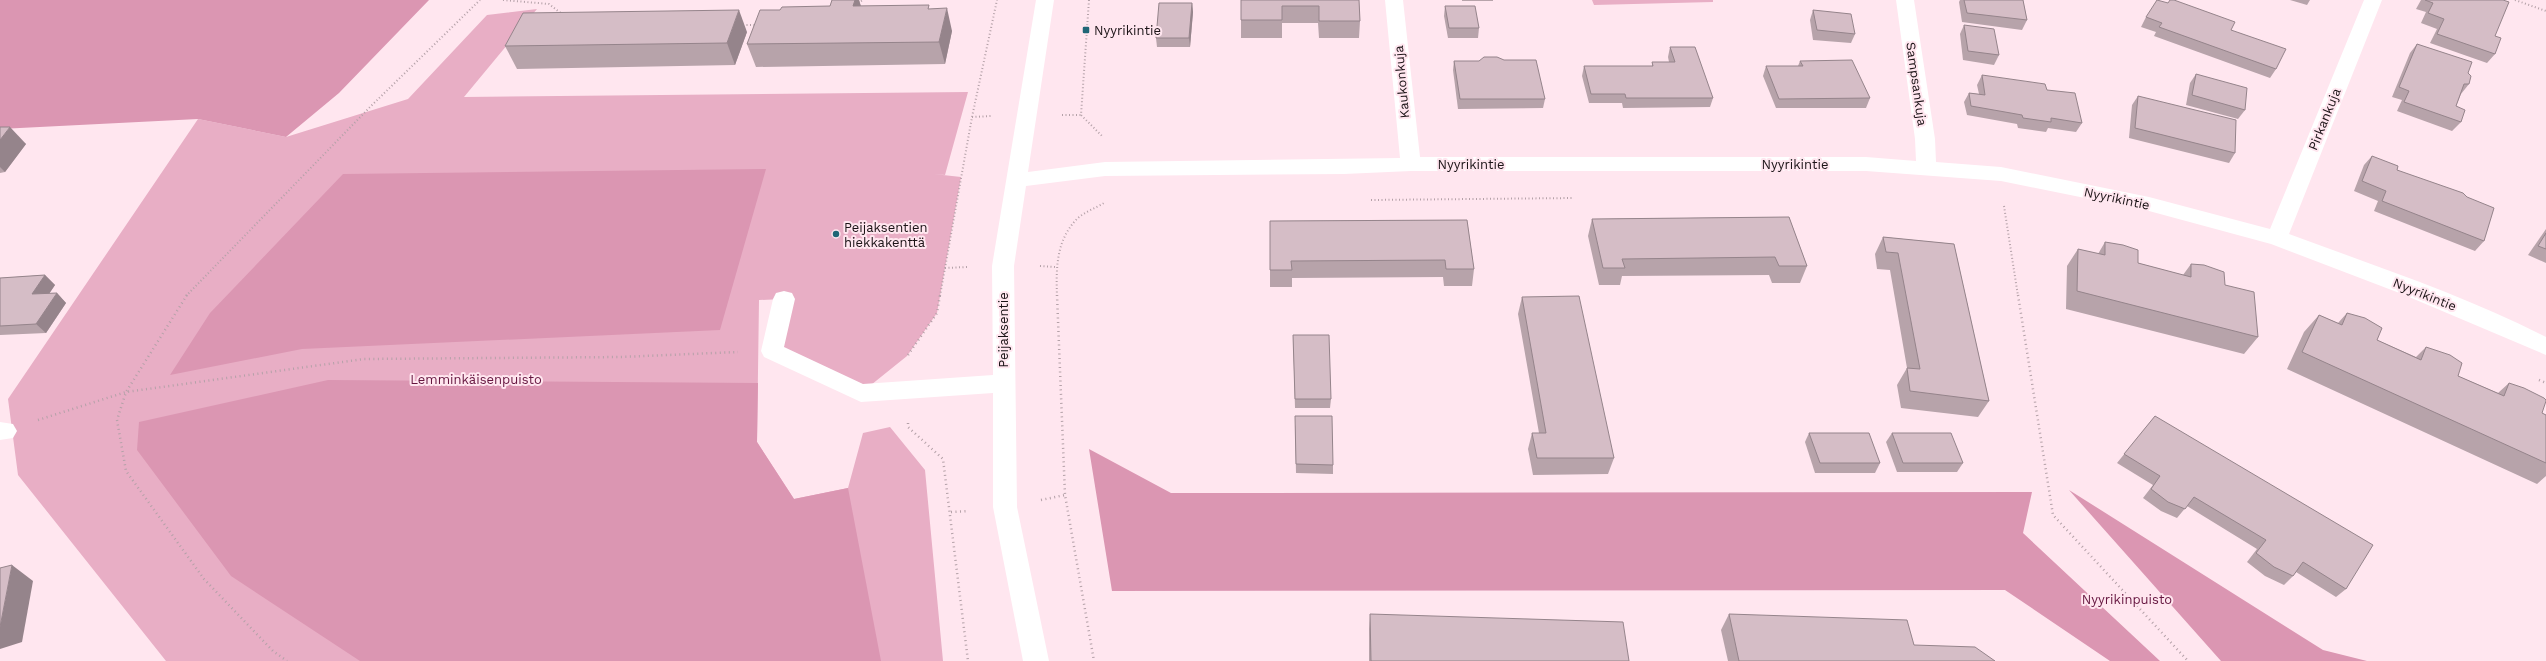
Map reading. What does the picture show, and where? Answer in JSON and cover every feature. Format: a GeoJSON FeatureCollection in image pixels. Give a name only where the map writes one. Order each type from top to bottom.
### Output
{"type":"FeatureCollection","features":[{"type":"Feature","properties":{"kind":"street","name":"Peijaksentie"},"geometry":{"type":"LineString","coordinates":[[1036,661],[1005,507],[1003,266],[1045,0]]}},
{"type":"Feature","properties":{"kind":"street","name":"Kaukonkuja"},"geometry":{"type":"LineString","coordinates":[[1394,0],[1406,137],[1411,164]]}},
{"type":"Feature","properties":{"kind":"street","name":"Sampsankuja"},"geometry":{"type":"LineString","coordinates":[[1905,0],[1925,139],[1926,169]]}},
{"type":"Feature","properties":{"kind":"street","name":"Pirkankuja"},"geometry":{"type":"LineString","coordinates":[[2277,238],[2287,209],[2374,0]]}},
{"type":"Feature","properties":{"kind":"street","name":"Nyyrikintie"},"geometry":{"type":"LineString","coordinates":[[1016,180],[1105,169],[1344,167],[1411,164],[1866,164],[2001,174],[2149,204],[2277,238],[2410,288],[2516,332],[2546,347]]}},
{"type":"Feature","properties":{"kind":"street"},"geometry":{"type":"LineString","coordinates":[[784,299],[772,351],[861,393],[1004,383]]}},
{"type":"Feature","properties":{"kind":"path"},"geometry":{"type":"LineString","coordinates":[[287,661],[273,651],[204,579],[126,471],[116,420],[126,392],[181,301],[371,106],[480,0]]}},
{"type":"Feature","properties":{"kind":"path"},"geometry":{"type":"LineString","coordinates":[[503,0],[549,4],[566,17]]}},
{"type":"Feature","properties":{"kind":"path"},"geometry":{"type":"LineString","coordinates":[[856,4],[863,0]]}},
{"type":"Feature","properties":{"kind":"path"},"geometry":{"type":"LineString","coordinates":[[968,661],[952,512],[943,459],[908,426],[905,389],[907,356],[937,313],[972,117],[997,0]]}},
{"type":"Feature","properties":{"kind":"path"},"geometry":{"type":"LineString","coordinates":[[1089,0],[1081,115],[1107,141],[1105,169],[1106,202],[1077,219],[1062,241],[1056,267],[1065,495],[1094,661]]}},
{"type":"Feature","properties":{"kind":"path"},"geometry":{"type":"LineString","coordinates":[[2515,0],[2546,11]]}},
{"type":"Feature","properties":{"kind":"path"},"geometry":{"type":"LineString","coordinates":[[742,25],[758,25]]}},
{"type":"Feature","properties":{"kind":"path"},"geometry":{"type":"LineString","coordinates":[[2001,174],[2004,207],[2053,515],[2188,661]]}},
{"type":"Feature","properties":{"kind":"path"},"geometry":{"type":"LineString","coordinates":[[1367,200],[1576,198]]}},
{"type":"Feature","properties":{"kind":"path"},"geometry":{"type":"LineString","coordinates":[[1996,207],[2011,209]]}},
{"type":"Feature","properties":{"kind":"path"},"geometry":{"type":"LineString","coordinates":[[3,431],[126,392],[364,359],[620,357],[772,351]]}},
{"type":"Feature","properties":{"kind":"path"},"geometry":{"type":"LineString","coordinates":[[2535,378],[2546,383]]}},
{"type":"Feature","properties":{"kind":"green space"},"geometry":{"type":"Polygon","coordinates":[[[1592,0],[1713,0],[1713,2],[1594,5],[1592,0]]]}},
{"type":"Feature","properties":{"kind":"green space","name":"Lemminkäisenpuisto"},"geometry":{"type":"Polygon","coordinates":[[[537,9],[464,97],[968,92],[945,175],[934,174],[961,177],[937,313],[907,356],[861,393],[772,351],[783,299],[759,300],[757,442],[794,499],[848,488],[863,433],[890,427],[925,470],[943,661],[166,661],[18,475],[8,399],[198,119],[286,137],[408,99],[487,15],[537,9]]]}},
{"type":"Feature","properties":{"kind":"shaded area"},"geometry":{"type":"Polygon","coordinates":[[[0,0],[429,0],[339,93],[286,137],[198,119],[0,129],[0,0]]]}},
{"type":"Feature","properties":{"kind":"shaded area"},"geometry":{"type":"Polygon","coordinates":[[[766,169],[720,330],[302,349],[170,375],[210,313],[343,174],[766,169]]]}},
{"type":"Feature","properties":{"kind":"shaded area"},"geometry":{"type":"Polygon","coordinates":[[[328,380],[758,383],[757,442],[794,499],[848,488],[881,661],[360,661],[231,576],[137,450],[139,422],[328,380]]]}},
{"type":"Feature","properties":{"kind":"shaded area","name":"Nyyrikinpuisto"},"geometry":{"type":"Polygon","coordinates":[[[1089,449],[1171,493],[2032,492],[2023,533],[2160,661],[2110,661],[2005,590],[1112,591],[1089,449]]]}},
{"type":"Feature","properties":{"kind":"shaded area"},"geometry":{"type":"Polygon","coordinates":[[[2069,490],[2323,650],[2367,661],[2221,661],[2069,490]]]}},
{"type":"Feature","properties":{"kind":"building"},"geometry":{"type":"Polygon","coordinates":[[[832,0],[855,0],[853,6],[929,5],[928,9],[947,8],[939,42],[747,44],[760,10],[780,10],[782,7],[830,6],[832,0]]]}},
{"type":"Feature","properties":{"kind":"building"},"geometry":{"type":"Polygon","coordinates":[[[1241,0],[1359,0],[1360,21],[1319,21],[1319,6],[1282,6],[1282,20],[1241,20],[1241,0]]]}},
{"type":"Feature","properties":{"kind":"building"},"geometry":{"type":"Polygon","coordinates":[[[1964,0],[2023,0],[2027,20],[1967,13],[1964,0]]]}},
{"type":"Feature","properties":{"kind":"building"},"geometry":{"type":"Polygon","coordinates":[[[2157,0],[2168,3],[2170,0],[2174,0],[2235,22],[2231,30],[2286,49],[2276,69],[2159,27],[2162,23],[2146,17],[2157,0]]]}},
{"type":"Feature","properties":{"kind":"building"},"geometry":{"type":"Polygon","coordinates":[[[2425,0],[2503,0],[2509,2],[2495,36],[2501,38],[2495,54],[2437,34],[2444,19],[2428,13],[2433,3],[2425,0]]]}},
{"type":"Feature","properties":{"kind":"building"},"geometry":{"type":"Polygon","coordinates":[[[1159,3],[1192,3],[1189,38],[1156,38],[1159,3]]]}},
{"type":"Feature","properties":{"kind":"building"},"geometry":{"type":"Polygon","coordinates":[[[1445,6],[1475,6],[1479,28],[1449,28],[1445,6]]]}},
{"type":"Feature","properties":{"kind":"building"},"geometry":{"type":"Polygon","coordinates":[[[739,10],[727,43],[505,46],[523,13],[739,10]]]}},
{"type":"Feature","properties":{"kind":"building"},"geometry":{"type":"Polygon","coordinates":[[[1813,10],[1851,14],[1855,34],[1817,30],[1813,10]]]}},
{"type":"Feature","properties":{"kind":"building"},"geometry":{"type":"Polygon","coordinates":[[[1964,25],[1994,29],[1999,55],[1968,51],[1964,25]]]}},
{"type":"Feature","properties":{"kind":"building"},"geometry":{"type":"Polygon","coordinates":[[[2417,44],[2472,62],[2468,73],[2471,76],[2469,84],[2464,84],[2456,106],[2465,110],[2461,122],[2404,102],[2409,91],[2399,87],[2417,44]]]}},
{"type":"Feature","properties":{"kind":"building"},"geometry":{"type":"Polygon","coordinates":[[[1670,47],[1695,47],[1713,98],[1626,98],[1625,94],[1591,94],[1584,66],[1653,66],[1652,62],[1675,62],[1670,47]]]}},
{"type":"Feature","properties":{"kind":"building"},"geometry":{"type":"Polygon","coordinates":[[[1484,57],[1497,57],[1504,60],[1536,60],[1545,99],[1460,99],[1454,61],[1479,61],[1484,57]]]}},
{"type":"Feature","properties":{"kind":"building"},"geometry":{"type":"Polygon","coordinates":[[[1852,60],[1870,98],[1779,99],[1766,66],[1803,66],[1800,61],[1852,60]]]}},
{"type":"Feature","properties":{"kind":"building"},"geometry":{"type":"Polygon","coordinates":[[[2196,74],[2247,88],[2245,110],[2192,95],[2196,74]]]}},
{"type":"Feature","properties":{"kind":"building"},"geometry":{"type":"Polygon","coordinates":[[[1982,75],[2045,84],[2047,90],[2075,93],[2082,123],[2051,118],[2051,122],[2023,118],[2022,115],[1971,106],[1969,93],[1985,95],[1982,75]]]}},
{"type":"Feature","properties":{"kind":"building"},"geometry":{"type":"Polygon","coordinates":[[[2138,96],[2236,120],[2235,153],[2135,128],[2138,96]]]}},
{"type":"Feature","properties":{"kind":"building"},"geometry":{"type":"Polygon","coordinates":[[[0,127],[10,127],[0,140],[0,127]]]}},
{"type":"Feature","properties":{"kind":"building"},"geometry":{"type":"Polygon","coordinates":[[[2372,156],[2398,166],[2397,170],[2463,193],[2467,197],[2494,208],[2484,241],[2382,201],[2386,191],[2362,181],[2372,156]]]}},
{"type":"Feature","properties":{"kind":"building"},"geometry":{"type":"Polygon","coordinates":[[[1789,217],[1807,266],[1779,266],[1775,257],[1622,259],[1625,268],[1603,268],[1592,219],[1789,217]]]}},
{"type":"Feature","properties":{"kind":"building"},"geometry":{"type":"Polygon","coordinates":[[[1467,220],[1474,269],[1446,269],[1445,260],[1291,261],[1292,270],[1270,270],[1270,221],[1467,220]]]}},
{"type":"Feature","properties":{"kind":"building"},"geometry":{"type":"Polygon","coordinates":[[[2546,233],[2546,249],[2538,246],[2546,233]]]}},
{"type":"Feature","properties":{"kind":"building"},"geometry":{"type":"Polygon","coordinates":[[[1883,237],[1954,244],[1989,401],[1910,391],[1907,368],[1920,369],[1898,253],[1886,252],[1883,237]]]}},
{"type":"Feature","properties":{"kind":"building"},"geometry":{"type":"Polygon","coordinates":[[[2105,242],[2123,245],[2138,250],[2138,263],[2191,277],[2191,264],[2204,265],[2224,272],[2225,285],[2254,292],[2258,337],[2077,291],[2078,249],[2105,255],[2105,242]]]}},
{"type":"Feature","properties":{"kind":"building"},"geometry":{"type":"Polygon","coordinates":[[[45,275],[32,294],[57,293],[36,324],[0,326],[0,278],[45,275]]]}},
{"type":"Feature","properties":{"kind":"building"},"geometry":{"type":"Polygon","coordinates":[[[1579,296],[1614,458],[1537,458],[1532,433],[1546,433],[1522,297],[1579,296]]]}},
{"type":"Feature","properties":{"kind":"building"},"geometry":{"type":"Polygon","coordinates":[[[2347,313],[2365,318],[2382,328],[2377,340],[2421,360],[2426,347],[2450,355],[2462,363],[2458,376],[2504,396],[2509,383],[2524,388],[2544,398],[2546,401],[2542,413],[2546,415],[2546,463],[2302,352],[2319,315],[2342,325],[2347,313]]]}},
{"type":"Feature","properties":{"kind":"building"},"geometry":{"type":"Polygon","coordinates":[[[1293,335],[1329,335],[1331,399],[1295,399],[1293,335]]]}},
{"type":"Feature","properties":{"kind":"building"},"geometry":{"type":"Polygon","coordinates":[[[1295,416],[1332,416],[1333,465],[1296,464],[1295,416]]]}},
{"type":"Feature","properties":{"kind":"building"},"geometry":{"type":"Polygon","coordinates":[[[2155,416],[2373,545],[2346,589],[2303,562],[2293,576],[2274,567],[2256,553],[2266,540],[2194,497],[2185,509],[2168,502],[2151,489],[2160,476],[2124,454],[2155,416]]]}},
{"type":"Feature","properties":{"kind":"building"},"geometry":{"type":"Polygon","coordinates":[[[1809,433],[1869,433],[1880,463],[1820,463],[1809,433]]]}},
{"type":"Feature","properties":{"kind":"building"},"geometry":{"type":"Polygon","coordinates":[[[1892,433],[1951,433],[1963,463],[1903,463],[1892,433]]]}},
{"type":"Feature","properties":{"kind":"building"},"geometry":{"type":"Polygon","coordinates":[[[12,565],[0,627],[0,568],[12,565]]]}},
{"type":"Feature","properties":{"kind":"building"},"geometry":{"type":"Polygon","coordinates":[[[1370,614],[1623,622],[1629,661],[1371,661],[1370,614]]]}},
{"type":"Feature","properties":{"kind":"building"},"geometry":{"type":"Polygon","coordinates":[[[1729,614],[1907,620],[1914,645],[1975,647],[1995,661],[1739,661],[1729,614]]]}},
{"type":"Feature","properties":{"kind":"place","name":"Nyyrikintie"},"geometry":{"type":"Point","coordinates":[1086,30]}},
{"type":"Feature","properties":{"kind":"place","name":"Peijaksentien hiekkakenttä"},"geometry":{"type":"Point","coordinates":[836,234]}}]}
